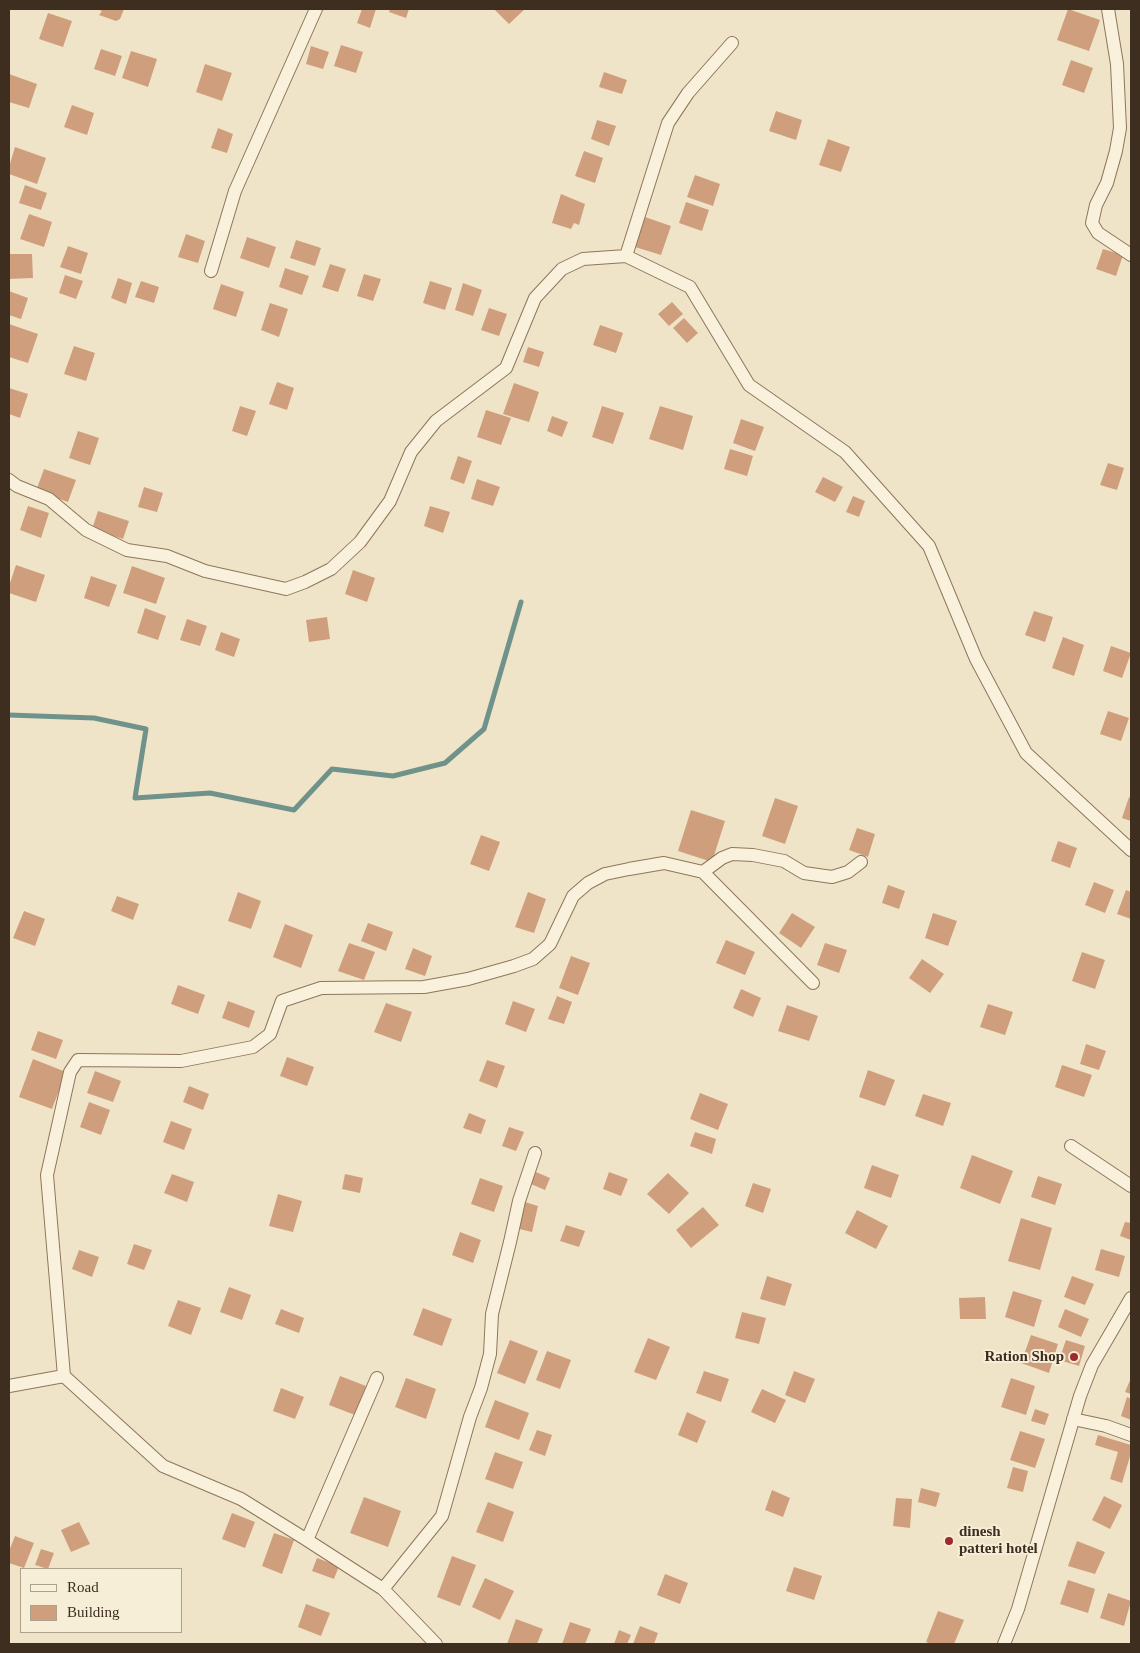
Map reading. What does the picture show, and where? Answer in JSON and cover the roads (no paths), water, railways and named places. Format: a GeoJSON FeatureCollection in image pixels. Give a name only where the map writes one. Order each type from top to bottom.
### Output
{"type":"FeatureCollection","features":[{"type":"Feature","properties":{"kind":"street"},"geometry":{"type":"LineString","coordinates":[[211,270],[235,191],[316,9]]}},
{"type":"Feature","properties":{"kind":"street"},"geometry":{"type":"LineString","coordinates":[[1108,9],[1117,64],[1120,128],[1116,152],[1107,183],[1096,206],[1092,223],[1098,233],[1131,255]]}},
{"type":"Feature","properties":{"kind":"street"},"geometry":{"type":"LineString","coordinates":[[626,256],[668,123],[688,94],[732,43]]}},
{"type":"Feature","properties":{"kind":"street"},"geometry":{"type":"LineString","coordinates":[[9,480],[17,486],[49,499],[86,530],[127,550],[166,556],[205,571],[286,589],[331,569],[360,542],[390,501],[411,452],[436,421],[506,368],[535,298],[562,269],[583,259],[626,256],[690,287],[750,385],[845,452],[929,546],[976,659],[1026,753],[1131,850]]}},
{"type":"Feature","properties":{"kind":"street"},"geometry":{"type":"LineString","coordinates":[[703,872],[722,858],[732,854],[753,855],[784,861],[804,873],[832,877],[848,872],[861,862]]}},
{"type":"Feature","properties":{"kind":"street"},"geometry":{"type":"LineString","coordinates":[[436,1644],[383,1589],[241,1499],[163,1466],[64,1376],[47,1175],[70,1072],[78,1060],[181,1061],[253,1047],[270,1034],[282,1001],[321,988],[424,987],[468,979],[514,966],[533,959],[550,944],[573,896],[588,883],[605,874],[664,864],[703,872],[813,983]]}},
{"type":"Feature","properties":{"kind":"street"},"geometry":{"type":"LineString","coordinates":[[1071,1146],[1131,1186]]}},
{"type":"Feature","properties":{"kind":"street"},"geometry":{"type":"LineString","coordinates":[[383,1589],[442,1516],[490,1354],[492,1314],[519,1201],[536,1153]]}},
{"type":"Feature","properties":{"kind":"street"},"geometry":{"type":"LineString","coordinates":[[1004,1644],[1018,1609],[1073,1419],[1092,1366],[1131,1298]]}},
{"type":"Feature","properties":{"kind":"street"},"geometry":{"type":"LineString","coordinates":[[9,1386],[64,1376]]}},
{"type":"Feature","properties":{"kind":"street"},"geometry":{"type":"LineString","coordinates":[[307,1540],[377,1378]]}},
{"type":"Feature","properties":{"kind":"street"},"geometry":{"type":"LineString","coordinates":[[1073,1419],[1106,1426],[1131,1435]]}},
{"type":"Feature","properties":{"kind":"waterway"},"geometry":{"type":"LineString","coordinates":[[9,715],[94,718],[146,729],[135,798],[210,793],[294,810],[332,769],[393,776],[445,763],[484,729],[521,602]]}},
{"type":"Feature","properties":{"kind":"place","name":"Ration Shop"},"geometry":{"type":"Point","coordinates":[1074,1357]}},
{"type":"Feature","properties":{"kind":"place","name":"dinesh patteri hotel"},"geometry":{"type":"Point","coordinates":[949,1541]}}]}
